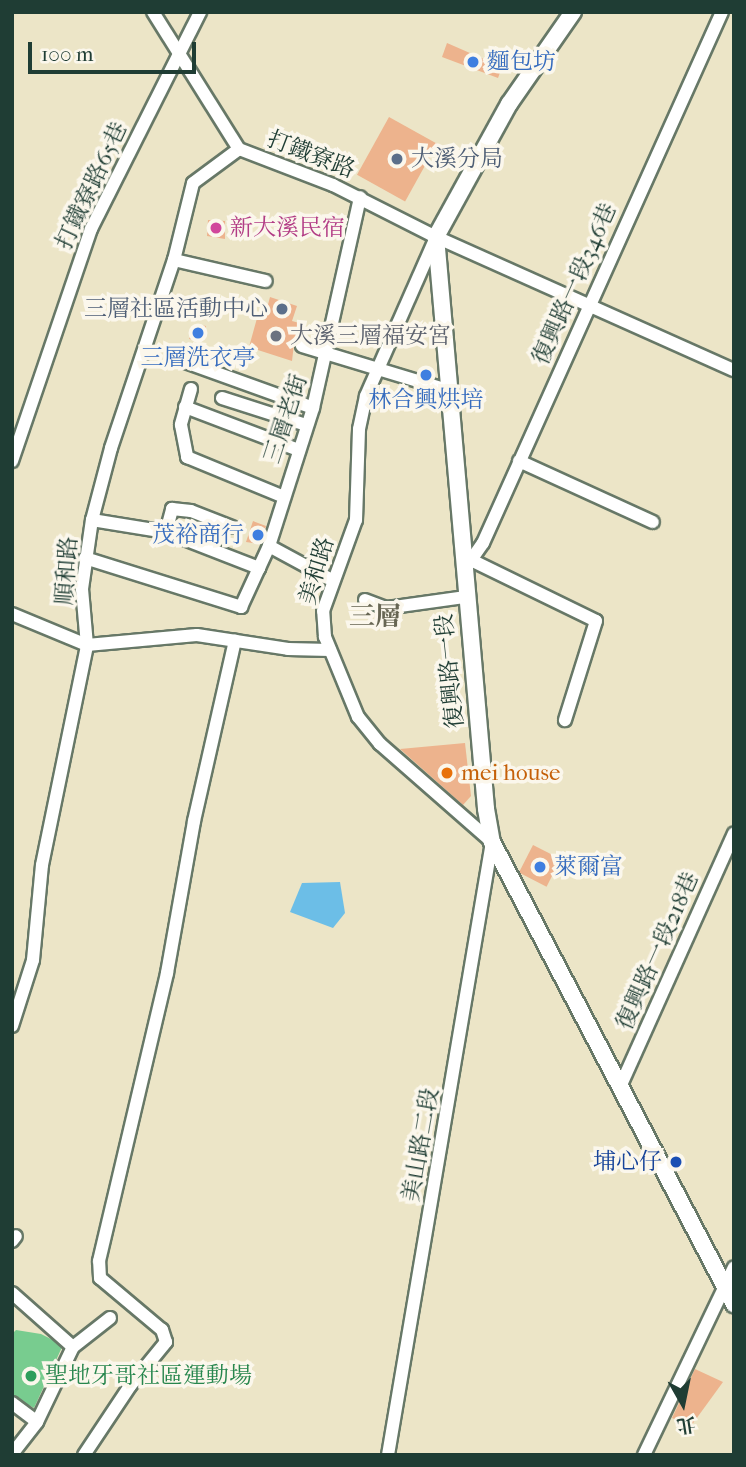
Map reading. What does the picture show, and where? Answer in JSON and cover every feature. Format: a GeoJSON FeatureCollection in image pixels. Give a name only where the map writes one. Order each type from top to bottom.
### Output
{"type":"FeatureCollection","features":[{"type":"Feature","properties":{"kind":"main road"},"geometry":{"type":"LineString","coordinates":[[436,237],[509,104],[573,12]]}},
{"type":"Feature","properties":{"kind":"main road","name":"復興路一段"},"geometry":{"type":"LineString","coordinates":[[436,237],[447,390],[467,565],[465,597],[492,842],[734,1304]]}},
{"type":"Feature","properties":{"kind":"street","name":"打鐵寮路"},"geometry":{"type":"LineString","coordinates":[[153,12],[239,149],[360,197],[436,237],[734,370]]}},
{"type":"Feature","properties":{"kind":"street","name":"打鐵寮路65巷"},"geometry":{"type":"LineString","coordinates":[[12,461],[90,229],[200,12]]}},
{"type":"Feature","properties":{"kind":"street","name":"復興路一段346巷"},"geometry":{"type":"LineString","coordinates":[[467,565],[519,461],[722,12]]}},
{"type":"Feature","properties":{"kind":"street","name":"順和路"},"geometry":{"type":"LineString","coordinates":[[12,1026],[33,960],[42,865],[87,645],[82,589],[92,520],[111,448],[174,260],[194,180],[239,149]]}},
{"type":"Feature","properties":{"kind":"street","name":"三層老街"},"geometry":{"type":"LineString","coordinates":[[85,558],[241,607],[268,545],[313,408],[328,353],[360,197]]}},
{"type":"Feature","properties":{"kind":"street","name":"美和路"},"geometry":{"type":"LineString","coordinates":[[436,237],[377,368],[359,429],[356,520],[332,580],[323,611],[330,650],[345,695],[372,735],[492,842]]}},
{"type":"Feature","properties":{"kind":"street"},"geometry":{"type":"LineString","coordinates":[[174,260],[266,281]]}},
{"type":"Feature","properties":{"kind":"street"},"geometry":{"type":"LineString","coordinates":[[303,346],[447,390]]}},
{"type":"Feature","properties":{"kind":"street"},"geometry":{"type":"LineString","coordinates":[[180,360],[313,408]]}},
{"type":"Feature","properties":{"kind":"street"},"geometry":{"type":"LineString","coordinates":[[191,389],[185,407],[181,439],[187,457],[284,497]]}},
{"type":"Feature","properties":{"kind":"street"},"geometry":{"type":"LineString","coordinates":[[222,398],[306,425]]}},
{"type":"Feature","properties":{"kind":"street"},"geometry":{"type":"LineString","coordinates":[[185,407],[299,450]]}},
{"type":"Feature","properties":{"kind":"street"},"geometry":{"type":"LineString","coordinates":[[519,461],[653,522]]}},
{"type":"Feature","properties":{"kind":"street"},"geometry":{"type":"LineString","coordinates":[[166,532],[172,509],[191,511],[232,527]]}},
{"type":"Feature","properties":{"kind":"street"},"geometry":{"type":"LineString","coordinates":[[92,520],[166,532],[259,568]]}},
{"type":"Feature","properties":{"kind":"street"},"geometry":{"type":"LineString","coordinates":[[268,545],[332,580]]}},
{"type":"Feature","properties":{"kind":"street"},"geometry":{"type":"LineString","coordinates":[[467,565],[596,621],[565,720]]}},
{"type":"Feature","properties":{"kind":"street"},"geometry":{"type":"LineString","coordinates":[[365,600],[386,608],[465,597]]}},
{"type":"Feature","properties":{"kind":"street"},"geometry":{"type":"LineString","coordinates":[[12,614],[87,645],[197,635],[330,650]]}},
{"type":"Feature","properties":{"kind":"street"},"geometry":{"type":"LineString","coordinates":[[85,1455],[130,1386],[166,1342],[162,1330],[100,1278],[99,1261],[166,973],[194,821],[235,641]]}},
{"type":"Feature","properties":{"kind":"street","name":"復興路一段218巷"},"geometry":{"type":"LineString","coordinates":[[620,1087],[734,833]]}},
{"type":"Feature","properties":{"kind":"street","name":"美山路二段"},"geometry":{"type":"LineString","coordinates":[[388,1455],[492,842]]}},
{"type":"Feature","properties":{"kind":"street"},"geometry":{"type":"LineString","coordinates":[[644,1455],[734,1267]]}},
{"type":"Feature","properties":{"kind":"street"},"geometry":{"type":"LineString","coordinates":[[12,1293],[74,1347]]}},
{"type":"Feature","properties":{"kind":"street"},"geometry":{"type":"LineString","coordinates":[[12,1454],[37,1422],[74,1347],[110,1318]]}},
{"type":"Feature","properties":{"kind":"street"},"geometry":{"type":"LineString","coordinates":[[12,1403],[37,1422]]}},
{"type":"Feature","properties":{"kind":"green space","name":"聖地牙哥社區運動場"},"geometry":{"type":"Polygon","coordinates":[[[16,1330],[41,1334],[63,1345],[34,1408],[12,1396],[12,1334],[16,1330]]]}},
{"type":"Feature","properties":{"kind":"water"},"geometry":{"type":"Polygon","coordinates":[[[340,882],[345,913],[333,928],[290,912],[302,883],[340,882]]]}},
{"type":"Feature","properties":{"kind":"building","name":"麵包坊"},"geometry":{"type":"Polygon","coordinates":[[[447,43],[502,67],[498,78],[442,57],[447,43]]]}},
{"type":"Feature","properties":{"kind":"building","name":"大溪分局"},"geometry":{"type":"Polygon","coordinates":[[[389,117],[437,144],[405,201],[357,175],[389,117]]]}},
{"type":"Feature","properties":{"kind":"building","name":"新大溪民宿"},"geometry":{"type":"Polygon","coordinates":[[[208,220],[225,221],[225,239],[207,236],[208,220]]]}},
{"type":"Feature","properties":{"kind":"building","name":"大溪三層福安宮"},"geometry":{"type":"Polygon","coordinates":[[[270,297],[297,306],[292,321],[303,324],[294,344],[292,361],[249,347],[259,311],[266,312],[270,297]]]}},
{"type":"Feature","properties":{"kind":"building","name":"三層洗衣亭"},"geometry":{"type":"Polygon","coordinates":[[[196,324],[206,326],[203,341],[189,339],[196,324]]]}},
{"type":"Feature","properties":{"kind":"building","name":"茂裕商行"},"geometry":{"type":"Polygon","coordinates":[[[253,521],[266,526],[260,544],[246,542],[253,521]]]}},
{"type":"Feature","properties":{"kind":"building","name":"mei house"},"geometry":{"type":"Polygon","coordinates":[[[465,743],[471,796],[463,805],[400,749],[465,743]]]}},
{"type":"Feature","properties":{"kind":"building","name":"萊爾富"},"geometry":{"type":"Polygon","coordinates":[[[533,845],[561,859],[547,887],[519,873],[533,845]]]}},
{"type":"Feature","properties":{"kind":"building"},"geometry":{"type":"Polygon","coordinates":[[[695,1369],[723,1382],[691,1426],[672,1418],[695,1369]]]}},
{"type":"Feature","properties":{"kind":"place","name":"麵包坊"},"geometry":{"type":"Point","coordinates":[473,62]}},
{"type":"Feature","properties":{"kind":"place","name":"大溪分局"},"geometry":{"type":"Point","coordinates":[397,159]}},
{"type":"Feature","properties":{"kind":"place","name":"新大溪民宿"},"geometry":{"type":"Point","coordinates":[216,228]}},
{"type":"Feature","properties":{"kind":"place","name":"三層社區活動中心"},"geometry":{"type":"Point","coordinates":[282,309]}},
{"type":"Feature","properties":{"kind":"place","name":"三層洗衣亭"},"geometry":{"type":"Point","coordinates":[198,333]}},
{"type":"Feature","properties":{"kind":"place","name":"大溪三層福安宮"},"geometry":{"type":"Point","coordinates":[276,336]}},
{"type":"Feature","properties":{"kind":"place","name":"林合興烘培"},"geometry":{"type":"Point","coordinates":[426,375]}},
{"type":"Feature","properties":{"kind":"place","name":"茂裕商行"},"geometry":{"type":"Point","coordinates":[258,535]}},
{"type":"Feature","properties":{"kind":"place","name":"mei house"},"geometry":{"type":"Point","coordinates":[447,773]}},
{"type":"Feature","properties":{"kind":"place","name":"萊爾富"},"geometry":{"type":"Point","coordinates":[540,867]}},
{"type":"Feature","properties":{"kind":"place","name":"埔心仔"},"geometry":{"type":"Point","coordinates":[676,1162]}},
{"type":"Feature","properties":{"kind":"place","name":"聖地牙哥社區運動場"},"geometry":{"type":"Point","coordinates":[31,1376]}},
{"type":"Feature","properties":{"kind":"district","name":"三層"},"geometry":{"type":"Point","coordinates":[375,617]}}]}
